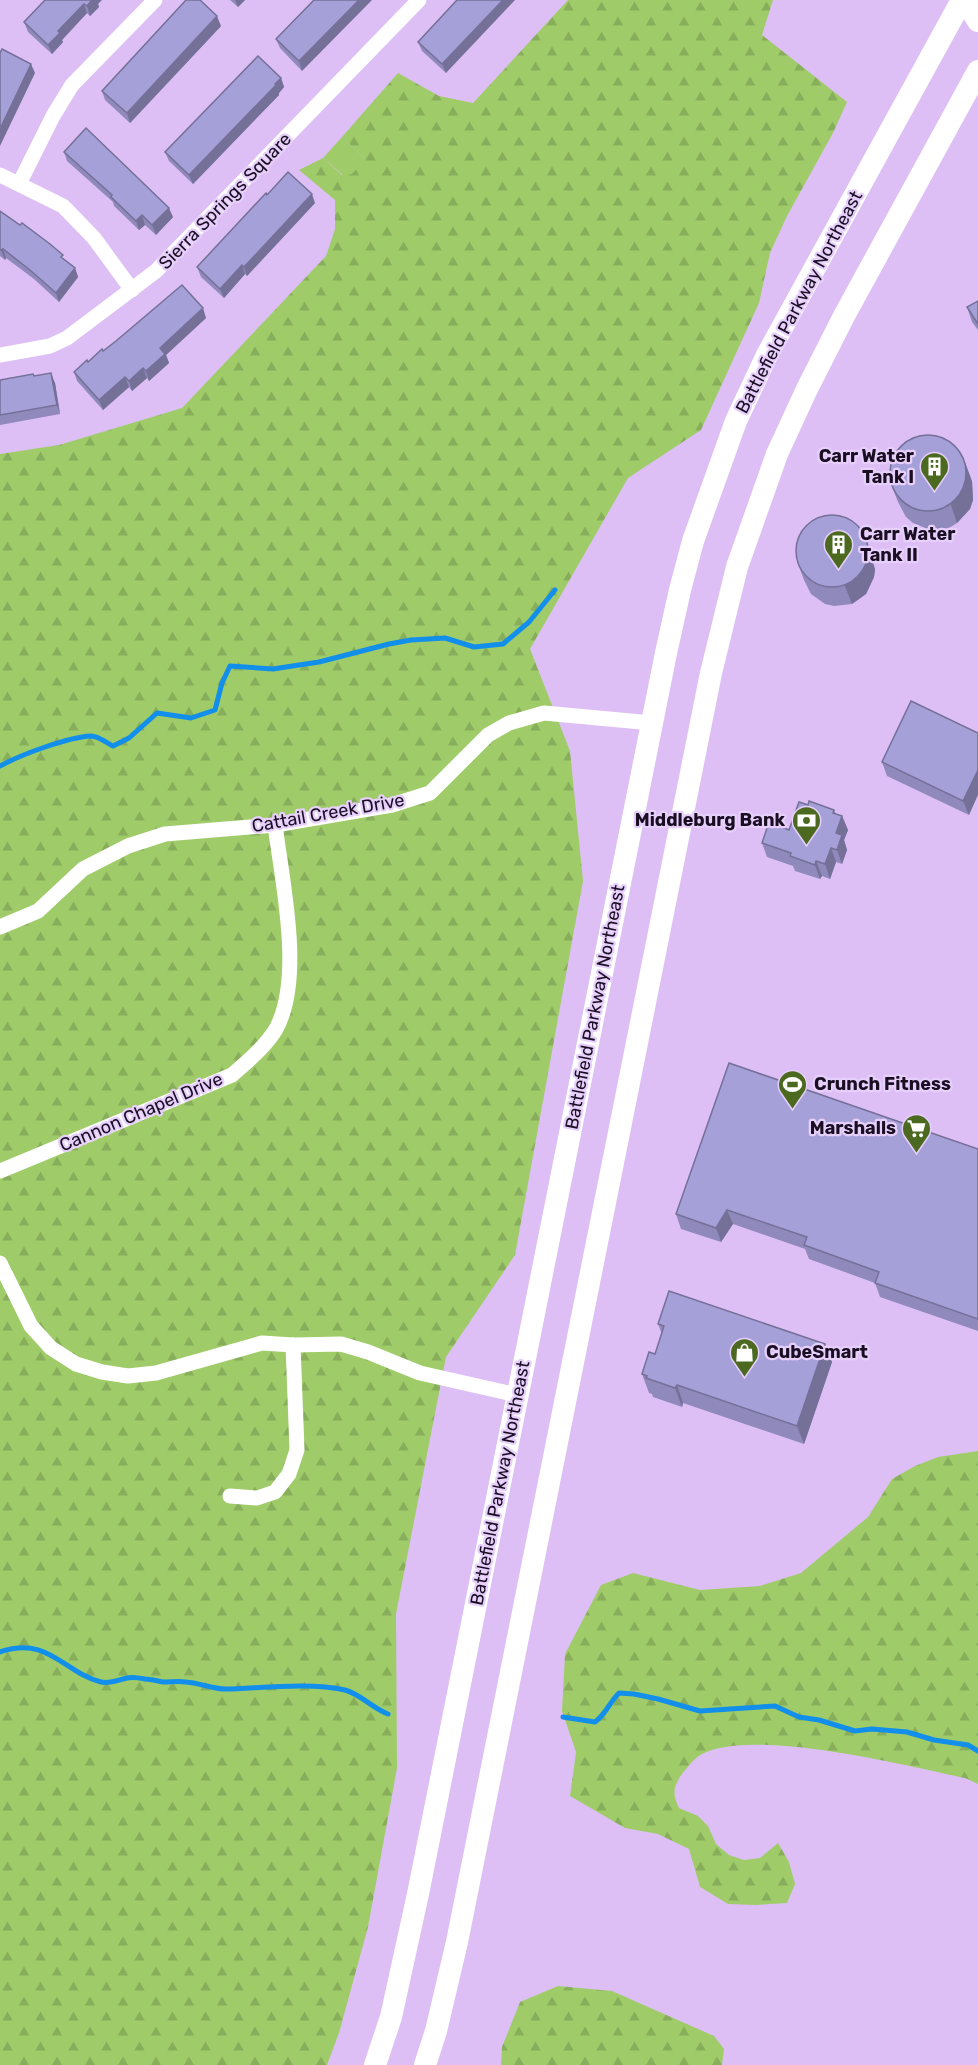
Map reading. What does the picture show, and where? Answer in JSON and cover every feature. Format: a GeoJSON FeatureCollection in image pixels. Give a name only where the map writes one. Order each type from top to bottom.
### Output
{"type":"FeatureCollection","features":[{"type":"Feature","properties":{"kind":"main road"},"geometry":{"type":"LineString","coordinates":[[963,0],[978,21]]}},
{"type":"Feature","properties":{"kind":"main road","name":"Battlefield Parkway Northeast"},"geometry":{"type":"LineString","coordinates":[[375,2065],[391,2017],[418,1894],[652,723],[690,550],[736,421],[767,354],[963,0]]}},
{"type":"Feature","properties":{"kind":"main road"},"geometry":{"type":"LineString","coordinates":[[424,2065],[436,2031],[460,1931],[711,673],[736,567],[765,482],[807,389],[978,71]]}},
{"type":"Feature","properties":{"kind":"main road"},"geometry":{"type":"LineString","coordinates":[[948,126],[978,107]]}},
{"type":"Feature","properties":{"kind":"street"},"geometry":{"type":"LineString","coordinates":[[19,184],[53,116],[72,86],[155,0]]}},
{"type":"Feature","properties":{"kind":"street","name":"Sierra Springs Square"},"geometry":{"type":"LineString","coordinates":[[0,355],[50,346],[67,338],[156,271],[419,0]]}},
{"type":"Feature","properties":{"kind":"street"},"geometry":{"type":"LineString","coordinates":[[0,175],[63,207],[94,238],[132,290]]}},
{"type":"Feature","properties":{"kind":"street","name":"Cattail Creek Drive"},"geometry":{"type":"LineString","coordinates":[[0,927],[38,912],[83,869],[128,846],[165,834],[275,825],[392,805],[430,793],[488,735],[518,720],[544,713],[652,723]]}},
{"type":"Feature","properties":{"kind":"street","name":"Cannon Chapel Drive"},"geometry":{"type":"LineString","coordinates":[[0,1171],[232,1075],[253,1057],[276,1028],[289,991],[291,954],[275,825]]}},
{"type":"Feature","properties":{"kind":"street"},"geometry":{"type":"LineString","coordinates":[[0,1263],[31,1326],[51,1348],[76,1364],[102,1372],[128,1376],[156,1373],[262,1343],[341,1344],[420,1373],[517,1395]]}},
{"type":"Feature","properties":{"kind":"street"},"geometry":{"type":"LineString","coordinates":[[230,1496],[257,1498],[275,1492],[288,1474],[297,1450],[293,1345]]}},
{"type":"Feature","properties":{"kind":"green space"},"geometry":{"type":"Polygon","coordinates":[[[568,0],[773,0],[762,35],[847,102],[770,253],[759,303],[701,430],[628,478],[530,649],[570,751],[583,881],[515,1255],[446,1357],[396,1614],[397,1768],[368,1927],[339,2033],[327,2065],[0,2065],[0,454],[59,445],[182,408],[326,256],[335,229],[335,200],[299,170],[323,158],[342,175],[365,159],[342,137],[398,73],[439,96],[473,103],[568,0]]]}},
{"type":"Feature","properties":{"kind":"green space"},"geometry":{"type":"Polygon","coordinates":[[[342,137],[365,159],[352,174],[343,175],[323,158],[342,137]]]}},
{"type":"Feature","properties":{"kind":"green space"},"geometry":{"type":"Polygon","coordinates":[[[978,1451],[978,1784],[965,1778],[831,1751],[756,1745],[725,1747],[702,1754],[682,1774],[674,1790],[679,1808],[698,1816],[708,1826],[716,1844],[729,1855],[744,1860],[760,1858],[778,1843],[789,1862],[795,1884],[787,1903],[756,1905],[728,1904],[700,1887],[689,1849],[658,1834],[625,1828],[570,1796],[576,1752],[562,1711],[565,1654],[601,1585],[633,1573],[700,1590],[760,1586],[801,1573],[868,1517],[892,1479],[915,1466],[938,1457],[978,1451]]]}},
{"type":"Feature","properties":{"kind":"green space"},"geometry":{"type":"Polygon","coordinates":[[[558,1986],[612,1991],[714,2036],[724,2049],[722,2065],[501,2065],[502,2047],[520,2002],[558,1986]]]}},
{"type":"Feature","properties":{"kind":"building"},"geometry":{"type":"Polygon","coordinates":[[[45,0],[92,0],[87,6],[84,4],[48,45],[24,22],[45,0]]]}},
{"type":"Feature","properties":{"kind":"building"},"geometry":{"type":"Polygon","coordinates":[[[186,0],[200,0],[217,16],[127,113],[102,91],[186,0]]]}},
{"type":"Feature","properties":{"kind":"building"},"geometry":{"type":"Polygon","coordinates":[[[314,0],[359,0],[299,61],[276,39],[314,0]]]}},
{"type":"Feature","properties":{"kind":"building"},"geometry":{"type":"Polygon","coordinates":[[[457,0],[503,0],[442,64],[418,42],[457,0]]]}},
{"type":"Feature","properties":{"kind":"building"},"geometry":{"type":"Polygon","coordinates":[[[2,49],[31,64],[0,129],[0,53],[2,49]]]}},
{"type":"Feature","properties":{"kind":"building"},"geometry":{"type":"Polygon","coordinates":[[[258,56],[281,78],[189,175],[165,152],[258,56]]]}},
{"type":"Feature","properties":{"kind":"building"},"geometry":{"type":"Polygon","coordinates":[[[86,128],[169,208],[152,225],[142,215],[136,221],[111,197],[112,195],[64,152],[86,128]]]}},
{"type":"Feature","properties":{"kind":"building"},"geometry":{"type":"Polygon","coordinates":[[[288,172],[312,194],[244,267],[242,265],[220,289],[197,267],[288,172]]]}},
{"type":"Feature","properties":{"kind":"building"},"geometry":{"type":"Polygon","coordinates":[[[0,211],[20,225],[22,223],[50,244],[75,268],[56,293],[30,270],[0,249],[0,211]]]}},
{"type":"Feature","properties":{"kind":"building"},"geometry":{"type":"Polygon","coordinates":[[[182,285],[203,308],[160,348],[165,354],[146,371],[143,368],[129,381],[125,377],[99,400],[74,372],[87,360],[88,362],[102,349],[103,351],[116,341],[182,285]]]}},
{"type":"Feature","properties":{"kind":"building"},"geometry":{"type":"Polygon","coordinates":[[[978,301],[978,324],[967,307],[978,301]]]}},
{"type":"Feature","properties":{"kind":"building"},"geometry":{"type":"Polygon","coordinates":[[[51,373],[57,405],[0,415],[0,380],[51,373]]]}},
{"type":"Feature","properties":{"kind":"building","name":"Carr Water Tank I"},"geometry":{"type":"Polygon","coordinates":[[[928,435],[942,438],[955,446],[963,459],[966,473],[963,487],[955,500],[942,508],[928,511],[914,508],[901,500],[893,487],[890,473],[893,459],[901,446],[914,438],[928,435]]]}},
{"type":"Feature","properties":{"kind":"building","name":"Carr Water Tank II"},"geometry":{"type":"Polygon","coordinates":[[[832,515],[852,521],[862,531],[868,551],[862,571],[852,581],[832,587],[812,581],[802,571],[796,551],[802,531],[812,521],[832,515]]]}},
{"type":"Feature","properties":{"kind":"building"},"geometry":{"type":"Polygon","coordinates":[[[911,701],[978,733],[978,770],[963,801],[882,762],[911,701]]]}},
{"type":"Feature","properties":{"kind":"building","name":"Middleburg Bank"},"geometry":{"type":"Polygon","coordinates":[[[809,801],[834,810],[833,813],[842,816],[836,833],[842,835],[837,850],[831,848],[825,864],[816,861],[815,865],[790,856],[791,853],[762,843],[769,822],[789,830],[799,802],[808,805],[809,801]]]}},
{"type":"Feature","properties":{"kind":"building"},"geometry":{"type":"Polygon","coordinates":[[[729,1063],[978,1149],[978,1319],[875,1283],[879,1272],[804,1245],[807,1237],[727,1210],[716,1228],[676,1214],[729,1063]]]}},
{"type":"Feature","properties":{"kind":"building"},"geometry":{"type":"Polygon","coordinates":[[[669,1291],[825,1344],[797,1426],[677,1385],[675,1388],[646,1378],[647,1376],[642,1374],[649,1352],[655,1354],[664,1326],[658,1324],[669,1291]]]}},
{"type":"Feature","properties":{"kind":"waterway"},"geometry":{"type":"LineString","coordinates":[[0,766],[44,747],[81,737],[94,736],[113,746],[129,738],[157,713],[191,718],[215,710],[222,683],[230,666],[273,669],[319,662],[411,640],[445,638],[474,647],[503,644],[529,622],[555,590]]}},
{"type":"Feature","properties":{"kind":"waterway"},"geometry":{"type":"LineString","coordinates":[[0,1652],[31,1648],[55,1657],[76,1671],[101,1682],[134,1678],[191,1683],[221,1689],[317,1686],[345,1690],[388,1714]]}},
{"type":"Feature","properties":{"kind":"waterway"},"geometry":{"type":"LineString","coordinates":[[563,1717],[595,1722],[619,1693],[634,1694],[700,1711],[775,1706],[799,1717],[819,1720],[855,1731],[872,1729],[907,1732],[934,1740],[968,1745],[978,1751]]}},
{"type":"Feature","properties":{"kind":"place","name":"Carr Water Tank I"},"geometry":{"type":"Point","coordinates":[935,492]}},
{"type":"Feature","properties":{"kind":"place","name":"Carr Water Tank II"},"geometry":{"type":"Point","coordinates":[839,570]}},
{"type":"Feature","properties":{"kind":"place","name":"Middleburg Bank"},"geometry":{"type":"Point","coordinates":[806,846]}},
{"type":"Feature","properties":{"kind":"place","name":"Crunch Fitness"},"geometry":{"type":"Point","coordinates":[793,1110]}},
{"type":"Feature","properties":{"kind":"place","name":"Marshalls"},"geometry":{"type":"Point","coordinates":[917,1154]}},
{"type":"Feature","properties":{"kind":"place","name":"CubeSmart"},"geometry":{"type":"Point","coordinates":[745,1378]}}]}
